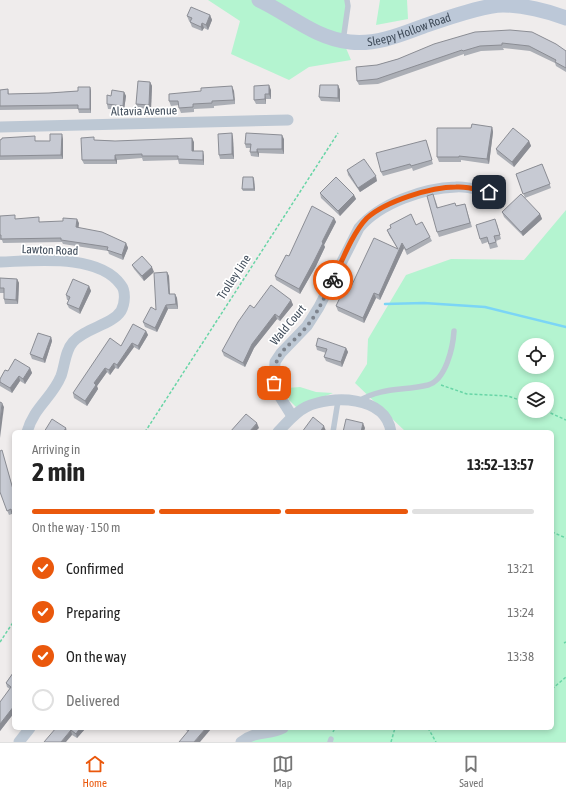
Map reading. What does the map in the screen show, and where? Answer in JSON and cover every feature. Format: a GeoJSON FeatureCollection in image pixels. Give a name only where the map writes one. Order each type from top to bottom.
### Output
{"type":"FeatureCollection","features":[{"type":"Feature","properties":{"kind":"main road","name":"Sleepy Hollow Road"},"geometry":{"type":"LineString","coordinates":[[259,0],[319,33],[343,41],[365,42],[380,40],[502,3],[566,18]]}},
{"type":"Feature","properties":{"kind":"street","name":"Altavia Avenue"},"geometry":{"type":"LineString","coordinates":[[0,127],[288,120]]}},
{"type":"Feature","properties":{"kind":"street","name":"Wald Court"},"geometry":{"type":"LineString","coordinates":[[292,416],[277,392],[274,383],[275,362],[281,352],[307,326],[319,307],[359,228],[368,218],[386,205],[433,189],[457,186],[489,192]]}},
{"type":"Feature","properties":{"kind":"street","name":"Lawton Road"},"geometry":{"type":"LineString","coordinates":[[0,262],[66,261],[91,266],[113,276],[124,288],[121,311],[114,318],[82,334],[71,343],[61,376],[51,395],[30,419],[27,430]]}},
{"type":"Feature","properties":{"kind":"street"},"geometry":{"type":"LineString","coordinates":[[280,430],[292,416],[305,408],[318,403],[338,401],[358,401],[380,412],[387,419],[390,430]]}},
{"type":"Feature","properties":{"kind":"street"},"geometry":{"type":"LineString","coordinates":[[19,742],[28,730]]}},
{"type":"Feature","properties":{"kind":"street"},"geometry":{"type":"LineString","coordinates":[[241,742],[253,734],[277,732],[280,730]]}},
{"type":"Feature","properties":{"kind":"lane"},"geometry":{"type":"LineString","coordinates":[[343,41],[348,6],[347,0]]}},
{"type":"Feature","properties":{"kind":"lane"},"geometry":{"type":"LineString","coordinates":[[358,401],[376,393],[429,384],[439,376],[444,369],[450,356],[454,332]]}},
{"type":"Feature","properties":{"kind":"lane"},"geometry":{"type":"LineString","coordinates":[[334,430],[338,401]]}},
{"type":"Feature","properties":{"kind":"path","name":"Trolley Line"},"geometry":{"type":"LineString","coordinates":[[146,430],[338,133]]}},
{"type":"Feature","properties":{"kind":"path"},"geometry":{"type":"LineString","coordinates":[[429,384],[441,384],[467,394],[508,396],[518,400]]}},
{"type":"Feature","properties":{"kind":"path"},"geometry":{"type":"LineString","coordinates":[[554,415],[566,420]]}},
{"type":"Feature","properties":{"kind":"path"},"geometry":{"type":"LineString","coordinates":[[554,533],[566,538]]}},
{"type":"Feature","properties":{"kind":"path"},"geometry":{"type":"LineString","coordinates":[[0,642],[12,624]]}},
{"type":"Feature","properties":{"kind":"path"},"geometry":{"type":"LineString","coordinates":[[554,686],[566,677]]}},
{"type":"Feature","properties":{"kind":"path"},"geometry":{"type":"LineString","coordinates":[[391,742],[395,730]]}},
{"type":"Feature","properties":{"kind":"path"},"geometry":{"type":"LineString","coordinates":[[429,730],[436,742]]}},
{"type":"Feature","properties":{"kind":"green space"},"geometry":{"type":"Polygon","coordinates":[[[208,0],[347,0],[343,41],[351,60],[309,67],[289,80],[231,54],[240,21],[208,0]]]}},
{"type":"Feature","properties":{"kind":"green space"},"geometry":{"type":"Polygon","coordinates":[[[380,0],[407,0],[408,19],[376,25],[380,0]]]}},
{"type":"Feature","properties":{"kind":"green space"},"geometry":{"type":"Polygon","coordinates":[[[566,210],[566,742],[241,742],[277,730],[554,730],[554,430],[404,430],[355,383],[367,364],[368,339],[406,275],[451,259],[524,260],[566,210]]]}},
{"type":"Feature","properties":{"kind":"green space"},"geometry":{"type":"Polygon","coordinates":[[[300,387],[316,392],[333,393],[297,408],[289,400],[287,388],[300,387]]]}},
{"type":"Feature","properties":{"kind":"building"},"geometry":{"type":"Polygon","coordinates":[[[191,7],[210,15],[206,25],[202,23],[201,27],[190,22],[192,18],[187,16],[191,7]]]}},
{"type":"Feature","properties":{"kind":"building"},"geometry":{"type":"Polygon","coordinates":[[[510,30],[532,32],[556,44],[566,51],[566,68],[555,62],[556,60],[529,46],[502,43],[502,45],[480,46],[462,50],[377,79],[357,81],[356,67],[377,65],[398,59],[434,44],[475,32],[510,30]]]}},
{"type":"Feature","properties":{"kind":"building"},"geometry":{"type":"Polygon","coordinates":[[[138,81],[150,82],[149,105],[136,104],[138,81]]]}},
{"type":"Feature","properties":{"kind":"building"},"geometry":{"type":"Polygon","coordinates":[[[269,85],[269,94],[265,94],[265,99],[254,100],[254,86],[269,85]]]}},
{"type":"Feature","properties":{"kind":"building"},"geometry":{"type":"Polygon","coordinates":[[[320,85],[338,85],[338,98],[319,97],[320,85]]]}},
{"type":"Feature","properties":{"kind":"building"},"geometry":{"type":"Polygon","coordinates":[[[232,86],[234,100],[212,101],[212,103],[193,104],[193,107],[179,108],[178,101],[169,101],[169,94],[201,91],[201,88],[232,86]]]}},
{"type":"Feature","properties":{"kind":"building"},"geometry":{"type":"Polygon","coordinates":[[[78,87],[90,87],[90,109],[78,109],[78,105],[0,106],[0,90],[8,89],[8,94],[49,93],[78,91],[78,87]]]}},
{"type":"Feature","properties":{"kind":"building"},"geometry":{"type":"Polygon","coordinates":[[[112,90],[124,92],[123,106],[107,104],[107,95],[111,96],[112,90]]]}},
{"type":"Feature","properties":{"kind":"building"},"geometry":{"type":"Polygon","coordinates":[[[472,124],[492,127],[487,159],[459,156],[437,157],[437,128],[471,128],[472,124]]]}},
{"type":"Feature","properties":{"kind":"building"},"geometry":{"type":"Polygon","coordinates":[[[513,128],[529,141],[512,162],[496,149],[513,128]]]}},
{"type":"Feature","properties":{"kind":"building"},"geometry":{"type":"Polygon","coordinates":[[[232,133],[232,154],[219,155],[218,134],[232,133]]]}},
{"type":"Feature","properties":{"kind":"building"},"geometry":{"type":"Polygon","coordinates":[[[246,133],[282,135],[282,149],[257,149],[257,152],[250,152],[251,144],[245,144],[246,133]]]}},
{"type":"Feature","properties":{"kind":"building"},"geometry":{"type":"Polygon","coordinates":[[[50,134],[62,134],[61,155],[0,156],[0,140],[2,138],[35,136],[35,141],[50,141],[50,134]]]}},
{"type":"Feature","properties":{"kind":"building"},"geometry":{"type":"Polygon","coordinates":[[[94,137],[94,140],[115,141],[192,138],[192,151],[203,151],[203,160],[178,159],[178,156],[142,156],[142,154],[115,155],[115,160],[82,160],[81,138],[94,137]]]}},
{"type":"Feature","properties":{"kind":"building"},"geometry":{"type":"Polygon","coordinates":[[[426,140],[432,160],[381,172],[376,153],[426,140]]]}},
{"type":"Feature","properties":{"kind":"building"},"geometry":{"type":"Polygon","coordinates":[[[364,159],[376,176],[358,188],[347,170],[364,159]]]}},
{"type":"Feature","properties":{"kind":"building"},"geometry":{"type":"Polygon","coordinates":[[[542,164],[550,184],[523,194],[516,174],[542,164]]]}},
{"type":"Feature","properties":{"kind":"building"},"geometry":{"type":"Polygon","coordinates":[[[243,177],[253,177],[254,189],[242,189],[243,177]]]}},
{"type":"Feature","properties":{"kind":"building"},"geometry":{"type":"Polygon","coordinates":[[[336,177],[354,195],[338,211],[320,193],[336,177]]]}},
{"type":"Feature","properties":{"kind":"building"},"geometry":{"type":"Polygon","coordinates":[[[433,194],[437,208],[455,203],[456,206],[465,204],[470,223],[437,232],[427,196],[433,194]]]}},
{"type":"Feature","properties":{"kind":"building"},"geometry":{"type":"Polygon","coordinates":[[[521,194],[540,214],[521,232],[502,212],[521,194]]]}},
{"type":"Feature","properties":{"kind":"building"},"geometry":{"type":"Polygon","coordinates":[[[312,206],[334,218],[299,289],[275,276],[286,255],[289,256],[312,206]]]}},
{"type":"Feature","properties":{"kind":"building"},"geometry":{"type":"Polygon","coordinates":[[[411,214],[416,225],[422,222],[430,237],[406,250],[402,243],[379,295],[374,293],[363,318],[336,306],[344,289],[349,291],[374,238],[398,249],[387,230],[391,228],[390,225],[411,214]]]}},
{"type":"Feature","properties":{"kind":"building"},"geometry":{"type":"Polygon","coordinates":[[[15,215],[15,219],[39,217],[39,222],[63,221],[63,218],[77,219],[76,227],[102,232],[126,243],[122,255],[107,250],[108,247],[61,240],[61,238],[1,239],[0,216],[15,215]]]}},
{"type":"Feature","properties":{"kind":"building"},"geometry":{"type":"Polygon","coordinates":[[[495,219],[500,235],[494,236],[496,242],[489,244],[487,237],[480,239],[476,225],[495,219]]]}},
{"type":"Feature","properties":{"kind":"building"},"geometry":{"type":"Polygon","coordinates":[[[142,256],[152,267],[142,276],[132,265],[142,256]]]}},
{"type":"Feature","properties":{"kind":"building"},"geometry":{"type":"Polygon","coordinates":[[[167,272],[169,294],[175,294],[176,304],[166,305],[155,328],[143,322],[151,307],[156,310],[154,273],[167,272]]]}},
{"type":"Feature","properties":{"kind":"building"},"geometry":{"type":"Polygon","coordinates":[[[0,278],[17,279],[16,300],[4,299],[4,288],[0,288],[0,278]]]}},
{"type":"Feature","properties":{"kind":"building"},"geometry":{"type":"Polygon","coordinates":[[[73,279],[89,286],[79,309],[67,304],[70,297],[66,295],[73,279]]]}},
{"type":"Feature","properties":{"kind":"building"},"geometry":{"type":"Polygon","coordinates":[[[271,285],[291,300],[279,317],[275,314],[252,344],[243,363],[222,351],[238,322],[250,305],[254,308],[271,285]]]}},
{"type":"Feature","properties":{"kind":"building"},"geometry":{"type":"Polygon","coordinates":[[[133,324],[146,331],[138,346],[132,343],[117,365],[114,363],[109,370],[105,368],[94,383],[96,385],[85,401],[73,393],[110,338],[121,346],[133,324]]]}},
{"type":"Feature","properties":{"kind":"building"},"geometry":{"type":"Polygon","coordinates":[[[38,333],[51,337],[43,359],[30,354],[38,333]]]}},
{"type":"Feature","properties":{"kind":"building"},"geometry":{"type":"Polygon","coordinates":[[[318,338],[346,348],[341,362],[324,357],[327,349],[316,346],[318,338]]]}},
{"type":"Feature","properties":{"kind":"building"},"geometry":{"type":"Polygon","coordinates":[[[15,359],[30,368],[23,379],[19,376],[10,388],[0,382],[0,379],[5,370],[8,371],[15,359]]]}},
{"type":"Feature","properties":{"kind":"building"},"geometry":{"type":"Polygon","coordinates":[[[0,402],[2,403],[0,423],[0,402]]]}},
{"type":"Feature","properties":{"kind":"building"},"geometry":{"type":"Polygon","coordinates":[[[246,414],[257,423],[251,430],[232,430],[246,414]]]}},
{"type":"Feature","properties":{"kind":"building"},"geometry":{"type":"Polygon","coordinates":[[[313,417],[324,426],[321,430],[303,430],[313,417]]]}},
{"type":"Feature","properties":{"kind":"building"},"geometry":{"type":"Polygon","coordinates":[[[52,419],[66,428],[64,430],[45,430],[52,419]]]}},
{"type":"Feature","properties":{"kind":"building"},"geometry":{"type":"Polygon","coordinates":[[[346,419],[363,423],[361,430],[343,430],[346,419]]]}},
{"type":"Feature","properties":{"kind":"building"},"geometry":{"type":"Polygon","coordinates":[[[2,450],[12,486],[12,514],[11,509],[7,511],[0,492],[0,451],[2,450]]]}},
{"type":"Feature","properties":{"kind":"building"},"geometry":{"type":"Polygon","coordinates":[[[12,674],[12,709],[0,724],[0,702],[11,687],[6,683],[12,674]]]}},
{"type":"Feature","properties":{"kind":"building"},"geometry":{"type":"Polygon","coordinates":[[[54,730],[71,730],[61,742],[44,742],[54,730]]]}},
{"type":"Feature","properties":{"kind":"building"},"geometry":{"type":"Polygon","coordinates":[[[71,730],[79,730],[76,734],[71,730]]]}},
{"type":"Feature","properties":{"kind":"building"},"geometry":{"type":"Polygon","coordinates":[[[189,730],[204,730],[194,742],[179,742],[189,730]]]}},
{"type":"Feature","properties":{"kind":"waterway"},"geometry":{"type":"LineString","coordinates":[[385,304],[424,303],[485,307],[566,327]]}},
{"type":"Feature","properties":{"kind":"way so far"},"geometry":{"type":"LineString","coordinates":[[274,383],[275,362],[281,352],[307,326],[333,280]]}},
{"type":"Feature","properties":{"kind":"route"},"geometry":{"type":"LineString","coordinates":[[333,280],[359,228],[368,218],[386,205],[433,189],[457,186],[489,192]]}}]}
